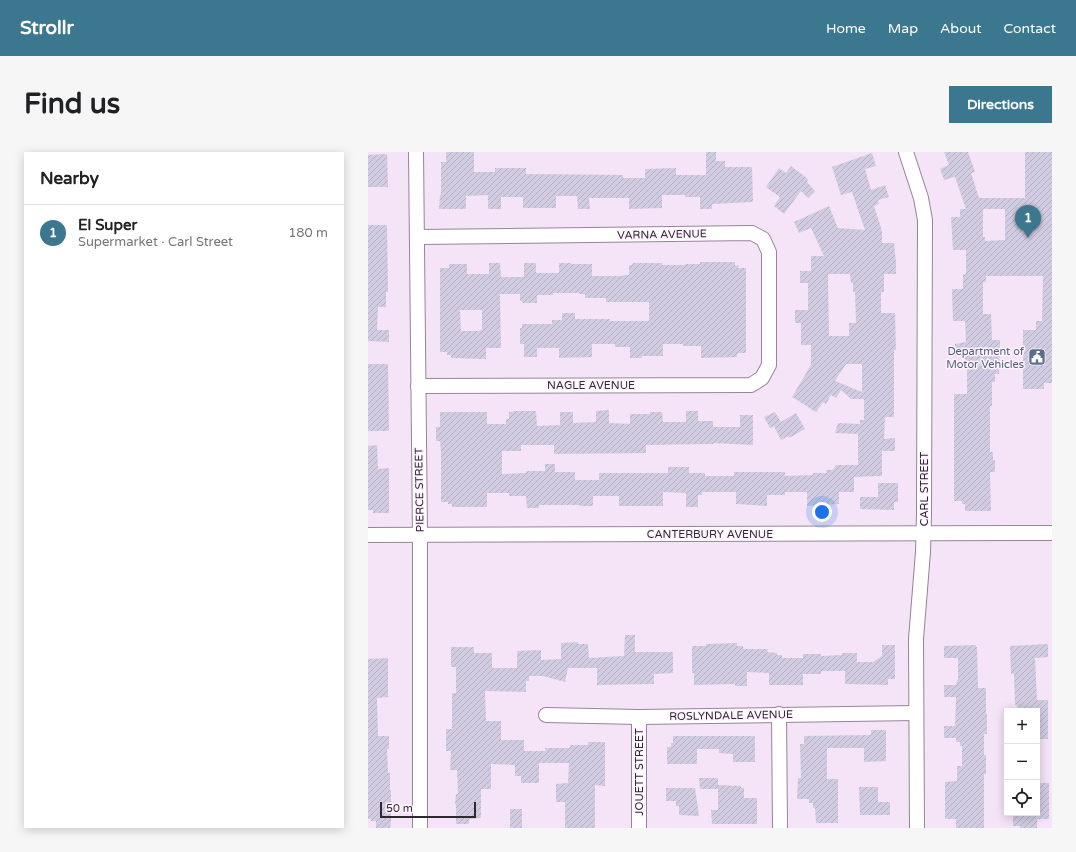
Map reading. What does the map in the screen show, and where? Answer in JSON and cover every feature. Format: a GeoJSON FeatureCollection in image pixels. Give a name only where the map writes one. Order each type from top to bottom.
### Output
{"type":"FeatureCollection","features":[{"type":"Feature","properties":{"kind":"street","name":"PIERCE STREET"},"geometry":{"type":"LineString","coordinates":[[416,152],[420,535],[420,828]]}},
{"type":"Feature","properties":{"kind":"street","name":"CARL STREET"},"geometry":{"type":"LineString","coordinates":[[906,152],[925,220],[924,534],[916,639],[917,828]]}},
{"type":"Feature","properties":{"kind":"street","name":"VARNA AVENUE"},"geometry":{"type":"LineString","coordinates":[[417,237],[752,233],[763,239],[769,252],[769,365],[762,378]]}},
{"type":"Feature","properties":{"kind":"street","name":"NAGLE AVENUE"},"geometry":{"type":"LineString","coordinates":[[418,386],[751,385],[762,378]]}},
{"type":"Feature","properties":{"kind":"street","name":"CANTERBURY AVENUE"},"geometry":{"type":"LineString","coordinates":[[368,535],[1052,533]]}},
{"type":"Feature","properties":{"kind":"street","name":"ROSLYNDALE AVENUE"},"geometry":{"type":"LineString","coordinates":[[546,715],[639,717],[916,713]]}},
{"type":"Feature","properties":{"kind":"street"},"geometry":{"type":"LineString","coordinates":[[779,714],[780,828]]}},
{"type":"Feature","properties":{"kind":"street","name":"JOUETT STREET"},"geometry":{"type":"LineString","coordinates":[[639,717],[639,828]]}},
{"type":"Feature","properties":{"kind":"building"},"geometry":{"type":"Polygon","coordinates":[[[446,152],[474,152],[474,172],[495,172],[495,168],[526,168],[526,174],[623,175],[623,178],[645,178],[645,169],[676,168],[676,175],[706,175],[706,152],[716,152],[716,161],[725,161],[725,167],[752,167],[753,202],[712,204],[712,209],[700,209],[700,197],[685,197],[685,195],[662,195],[662,208],[629,209],[629,198],[589,198],[590,209],[578,209],[577,196],[556,196],[556,208],[523,208],[523,197],[501,197],[501,209],[488,209],[488,195],[466,196],[466,209],[439,209],[441,194],[441,162],[446,162],[446,152]]]}},
{"type":"Feature","properties":{"kind":"building"},"geometry":{"type":"Polygon","coordinates":[[[944,152],[968,152],[975,172],[971,173],[979,198],[1025,198],[1025,152],[1052,152],[1052,383],[1044,383],[1044,389],[1023,389],[1023,330],[1036,330],[1036,321],[1042,321],[1043,276],[986,276],[986,282],[983,282],[983,314],[991,314],[992,340],[1000,340],[999,374],[995,374],[995,382],[992,382],[992,406],[990,406],[990,452],[993,452],[993,460],[995,460],[995,472],[990,472],[991,511],[965,511],[965,504],[962,504],[962,501],[954,501],[954,394],[967,394],[967,362],[965,362],[965,356],[955,356],[955,344],[966,342],[965,321],[953,321],[952,289],[963,289],[963,274],[966,274],[966,250],[953,250],[951,217],[960,217],[960,209],[966,209],[955,177],[944,180],[940,169],[949,165],[944,152]],[[983,209],[983,237],[985,237],[985,241],[1005,240],[1005,209],[983,209]]]}},
{"type":"Feature","properties":{"kind":"building"},"geometry":{"type":"Polygon","coordinates":[[[872,153],[876,166],[865,169],[871,190],[885,185],[889,197],[878,200],[879,204],[874,206],[882,231],[882,243],[894,243],[896,262],[896,274],[884,274],[884,292],[881,292],[881,313],[895,313],[896,350],[894,350],[894,417],[885,417],[884,439],[895,438],[895,451],[882,451],[882,476],[854,477],[854,492],[839,492],[839,504],[807,506],[807,492],[785,492],[785,495],[767,495],[767,506],[736,504],[736,492],[702,492],[702,495],[698,495],[698,507],[686,507],[686,493],[663,492],[663,506],[619,506],[619,496],[593,496],[593,506],[539,505],[539,508],[527,508],[526,496],[509,496],[509,493],[487,493],[487,507],[452,507],[452,504],[448,504],[448,502],[441,502],[441,452],[440,441],[436,441],[436,427],[440,427],[440,412],[487,412],[487,424],[506,424],[506,419],[509,419],[509,412],[536,411],[537,426],[560,425],[560,412],[573,412],[573,423],[596,422],[596,411],[609,410],[609,423],[630,424],[630,414],[650,414],[650,412],[662,412],[663,422],[686,422],[686,411],[698,411],[698,421],[713,421],[713,427],[740,427],[740,415],[753,415],[753,445],[713,443],[646,445],[646,453],[554,454],[554,445],[521,445],[521,451],[502,451],[502,474],[526,473],[526,471],[545,471],[545,464],[555,464],[555,472],[575,472],[575,480],[599,480],[599,473],[668,473],[668,467],[689,467],[689,473],[705,473],[705,476],[734,476],[734,472],[785,472],[785,476],[827,473],[826,470],[833,470],[836,465],[858,465],[858,434],[835,433],[838,423],[860,424],[860,420],[864,420],[864,399],[851,399],[841,390],[836,398],[831,395],[826,404],[823,402],[816,412],[792,397],[811,365],[811,345],[801,345],[801,323],[795,323],[795,310],[808,310],[808,283],[800,283],[800,271],[811,271],[811,256],[824,256],[811,228],[799,233],[794,222],[829,206],[838,228],[865,230],[852,192],[841,195],[832,167],[872,153]],[[828,274],[829,336],[849,336],[849,323],[856,323],[855,292],[853,292],[853,283],[851,283],[850,274],[828,274]],[[846,364],[835,381],[862,392],[862,364],[846,364]]]}},
{"type":"Feature","properties":{"kind":"building"},"geometry":{"type":"Polygon","coordinates":[[[387,154],[388,187],[368,187],[368,155],[387,154]]]}},
{"type":"Feature","properties":{"kind":"building"},"geometry":{"type":"Polygon","coordinates":[[[791,166],[808,179],[807,182],[815,191],[808,198],[801,191],[784,214],[774,206],[780,197],[766,187],[779,168],[786,173],[791,166]]]}},
{"type":"Feature","properties":{"kind":"building"},"geometry":{"type":"Polygon","coordinates":[[[368,225],[387,225],[388,292],[386,292],[386,307],[378,307],[377,330],[389,330],[389,342],[368,341],[368,225]]]}},
{"type":"Feature","properties":{"kind":"building"},"geometry":{"type":"Polygon","coordinates":[[[700,262],[735,262],[735,266],[739,265],[738,268],[746,268],[746,353],[737,353],[737,357],[701,358],[701,346],[663,344],[663,356],[642,356],[642,358],[630,358],[630,347],[615,347],[615,344],[592,344],[592,357],[559,358],[559,348],[537,348],[537,357],[524,357],[524,344],[520,344],[520,328],[522,328],[522,324],[552,324],[552,320],[562,320],[562,313],[575,313],[575,319],[649,321],[649,302],[606,302],[606,298],[585,298],[585,294],[579,293],[553,293],[553,295],[537,295],[537,303],[522,303],[522,301],[520,301],[520,294],[500,294],[501,348],[486,348],[486,359],[451,358],[451,355],[447,355],[447,352],[440,352],[440,268],[449,268],[449,264],[467,264],[467,274],[489,274],[489,263],[500,263],[501,277],[524,277],[524,263],[536,263],[536,273],[559,273],[559,263],[592,264],[592,276],[629,275],[629,265],[632,265],[633,263],[662,263],[662,265],[700,264],[700,262]],[[460,310],[461,331],[482,330],[482,310],[460,310]]]}},
{"type":"Feature","properties":{"kind":"building"},"geometry":{"type":"Polygon","coordinates":[[[368,364],[388,364],[389,431],[368,431],[368,364]]]}},
{"type":"Feature","properties":{"kind":"building"},"geometry":{"type":"Polygon","coordinates":[[[775,412],[781,422],[770,428],[764,417],[775,412]]]}},
{"type":"Feature","properties":{"kind":"building"},"geometry":{"type":"Polygon","coordinates":[[[796,413],[805,429],[789,438],[788,436],[781,440],[774,426],[796,413]]]}},
{"type":"Feature","properties":{"kind":"building"},"geometry":{"type":"Polygon","coordinates":[[[377,445],[378,469],[389,468],[389,513],[373,513],[373,510],[368,510],[368,446],[377,445]]]}},
{"type":"Feature","properties":{"kind":"building"},"geometry":{"type":"Polygon","coordinates":[[[878,483],[898,483],[898,502],[894,502],[894,510],[860,509],[860,497],[878,497],[878,483]]]}},
{"type":"Feature","properties":{"kind":"building"},"geometry":{"type":"Polygon","coordinates":[[[625,635],[635,635],[635,652],[673,652],[673,673],[654,674],[654,684],[597,685],[597,668],[568,668],[565,682],[543,676],[529,676],[529,681],[526,681],[526,692],[485,691],[486,721],[501,721],[501,740],[524,740],[524,751],[546,751],[545,748],[570,748],[570,745],[588,745],[588,742],[605,742],[605,786],[595,785],[595,828],[565,828],[565,802],[556,802],[556,784],[568,783],[569,763],[539,763],[539,783],[521,783],[521,776],[515,776],[515,765],[491,764],[491,789],[481,789],[481,818],[469,819],[469,824],[456,824],[455,804],[456,794],[458,794],[457,770],[450,770],[451,751],[446,751],[446,729],[452,729],[452,693],[456,693],[456,667],[451,667],[451,647],[474,647],[474,653],[492,653],[492,668],[517,668],[517,651],[541,650],[541,660],[561,659],[561,643],[578,642],[578,644],[588,644],[589,658],[624,656],[625,635]]]}},
{"type":"Feature","properties":{"kind":"building"},"geometry":{"type":"Polygon","coordinates":[[[737,643],[737,646],[743,646],[743,649],[768,649],[767,652],[782,655],[782,658],[803,658],[803,654],[821,654],[821,656],[842,655],[842,653],[857,653],[857,662],[873,662],[882,656],[882,645],[895,645],[895,679],[888,679],[888,685],[845,684],[845,671],[821,671],[821,674],[803,674],[803,685],[769,685],[769,673],[747,672],[747,686],[735,686],[735,684],[694,685],[694,673],[692,673],[692,646],[737,643]]]}},
{"type":"Feature","properties":{"kind":"building"},"geometry":{"type":"Polygon","coordinates":[[[1048,644],[1048,657],[1035,658],[1037,700],[1048,700],[1048,739],[1040,739],[1040,708],[1018,708],[1015,704],[1014,674],[1011,674],[1010,646],[1048,644]]]}},
{"type":"Feature","properties":{"kind":"building"},"geometry":{"type":"Polygon","coordinates":[[[976,645],[978,688],[986,688],[987,734],[984,734],[986,774],[984,774],[984,828],[956,828],[956,819],[945,819],[945,782],[957,781],[957,766],[962,766],[962,746],[960,746],[960,742],[956,742],[956,738],[944,738],[944,726],[955,726],[956,697],[944,697],[944,685],[956,685],[958,680],[958,658],[944,658],[944,646],[976,645]]]}},
{"type":"Feature","properties":{"kind":"building"},"geometry":{"type":"Polygon","coordinates":[[[388,658],[388,697],[377,698],[378,736],[389,736],[389,749],[387,749],[388,773],[390,773],[391,790],[391,821],[390,828],[376,828],[376,821],[371,821],[371,819],[368,819],[368,659],[388,658]]]}},
{"type":"Feature","properties":{"kind":"building"},"geometry":{"type":"Polygon","coordinates":[[[871,730],[886,730],[886,761],[864,762],[864,748],[827,748],[827,779],[838,779],[838,823],[816,823],[815,808],[813,808],[813,803],[809,803],[809,799],[797,799],[798,778],[801,778],[800,744],[804,744],[804,736],[871,735],[871,730]]]}},
{"type":"Feature","properties":{"kind":"building"},"geometry":{"type":"Polygon","coordinates":[[[673,736],[755,736],[755,762],[733,762],[733,754],[719,753],[719,749],[697,749],[697,764],[667,764],[667,747],[671,747],[671,743],[673,743],[673,736]]]}},
{"type":"Feature","properties":{"kind":"building"},"geometry":{"type":"Polygon","coordinates":[[[699,778],[718,778],[718,789],[700,789],[699,778]]]}},
{"type":"Feature","properties":{"kind":"building"},"geometry":{"type":"Polygon","coordinates":[[[1040,783],[1049,783],[1049,819],[1037,819],[1037,816],[1040,816],[1040,783]]]}},
{"type":"Feature","properties":{"kind":"building"},"geometry":{"type":"Polygon","coordinates":[[[718,785],[741,786],[741,788],[744,788],[744,798],[757,798],[757,824],[712,824],[711,810],[718,810],[718,785]]]}},
{"type":"Feature","properties":{"kind":"building"},"geometry":{"type":"Polygon","coordinates":[[[859,787],[878,787],[878,802],[890,802],[890,815],[860,815],[859,787]]]}},
{"type":"Feature","properties":{"kind":"building"},"geometry":{"type":"Polygon","coordinates":[[[666,788],[695,788],[699,816],[679,815],[679,806],[676,806],[676,801],[666,801],[666,788]]]}},
{"type":"Feature","properties":{"kind":"building"},"geometry":{"type":"Polygon","coordinates":[[[510,809],[522,809],[522,828],[510,828],[510,809]]]}},
{"type":"Feature","properties":{"kind":"building"},"geometry":{"type":"Polygon","coordinates":[[[1013,816],[1037,816],[1037,828],[1020,828],[1020,826],[1013,826],[1013,816]]]}},
{"type":"Feature","properties":{"kind":"place","name":"El Super"},"geometry":{"type":"Point","coordinates":[1028,238]}},
{"type":"Feature","properties":{"kind":"place","name":"Department of Motor Vehicles"},"geometry":{"type":"Point","coordinates":[1037,357]}}]}
